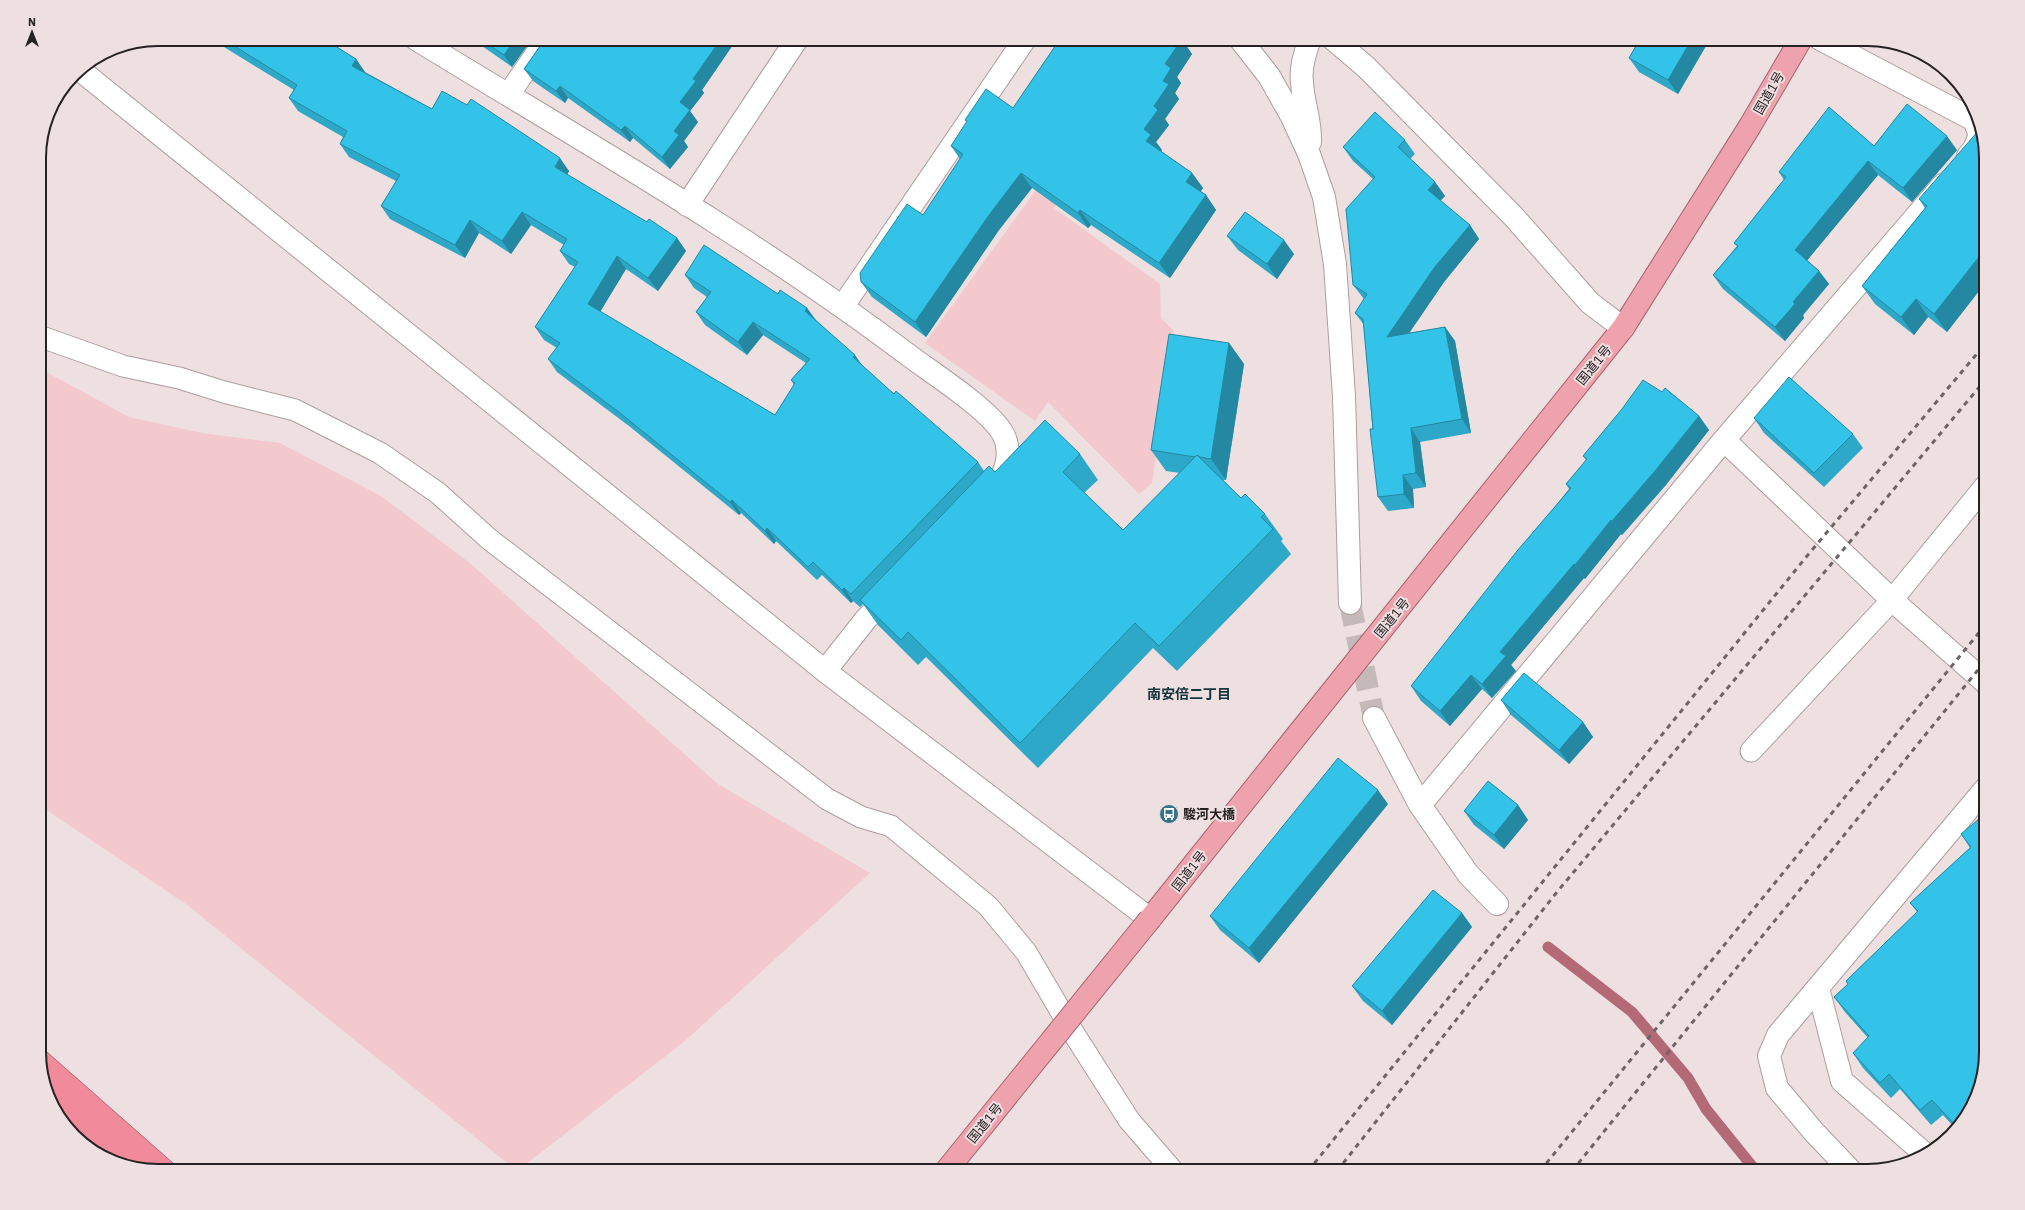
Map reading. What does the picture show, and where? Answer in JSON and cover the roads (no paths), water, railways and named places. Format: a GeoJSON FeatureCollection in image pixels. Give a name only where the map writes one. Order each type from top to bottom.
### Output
{"type":"FeatureCollection","features":[{"type":"Feature","properties":{"kind":"highway","name":"国道1号"},"geometry":{"type":"LineString","coordinates":[[952,1164],[1150,919],[1623,328],[1750,126],[1797,46]]}},
{"type":"Feature","properties":{"kind":"street"},"geometry":{"type":"LineString","coordinates":[[428,46],[687,205],[843,306],[983,411],[1002,433],[1008,457],[1002,478],[980,501]]}},
{"type":"Feature","properties":{"kind":"street"},"geometry":{"type":"LineString","coordinates":[[508,95],[542,46]]}},
{"type":"Feature","properties":{"kind":"street"},"geometry":{"type":"LineString","coordinates":[[687,205],[792,46]]}},
{"type":"Feature","properties":{"kind":"street"},"geometry":{"type":"LineString","coordinates":[[843,306],[1020,46]]}},
{"type":"Feature","properties":{"kind":"street"},"geometry":{"type":"LineString","coordinates":[[1245,46],[1269,76],[1291,114],[1309,154],[1324,197],[1335,264],[1344,396],[1350,603]]}},
{"type":"Feature","properties":{"kind":"street"},"geometry":{"type":"LineString","coordinates":[[1307,46],[1305,52],[1301,81],[1310,131],[1309,154]]}},
{"type":"Feature","properties":{"kind":"street"},"geometry":{"type":"LineString","coordinates":[[1341,46],[1366,68],[1514,217],[1590,303],[1623,328]]}},
{"type":"Feature","properties":{"kind":"street"},"geometry":{"type":"LineString","coordinates":[[1833,46],[1972,119]]}},
{"type":"Feature","properties":{"kind":"street"},"geometry":{"type":"LineString","coordinates":[[85,74],[825,671],[1150,919]]}},
{"type":"Feature","properties":{"kind":"street"},"geometry":{"type":"LineString","coordinates":[[1420,805],[1724,440],[1974,149],[1978,140]]}},
{"type":"Feature","properties":{"kind":"street"},"geometry":{"type":"LineString","coordinates":[[1724,440],[1892,600],[1979,677]]}},
{"type":"Feature","properties":{"kind":"street"},"geometry":{"type":"LineString","coordinates":[[825,671],[866,619],[904,580]]}},
{"type":"Feature","properties":{"kind":"street"},"geometry":{"type":"LineString","coordinates":[[1374,718],[1420,805],[1468,874],[1497,904]]}},
{"type":"Feature","properties":{"kind":"street"},"geometry":{"type":"LineString","coordinates":[[1845,1164],[1814,1132],[1777,1088],[1769,1056],[1778,1035],[1979,796]]}},
{"type":"Feature","properties":{"kind":"street"},"geometry":{"type":"LineString","coordinates":[[1818,988],[1842,1081],[1920,1150]]}},
{"type":"Feature","properties":{"kind":"lane"},"geometry":{"type":"LineString","coordinates":[[46,338],[123,366],[179,378],[224,392],[295,410],[380,453],[438,493],[489,539],[827,799],[862,817],[891,826],[988,906],[1026,952],[1076,1037],[1129,1120],[1168,1164]]}},
{"type":"Feature","properties":{"kind":"lane"},"geometry":{"type":"LineString","coordinates":[[1751,751],[1892,600],[1979,494]]}},
{"type":"Feature","properties":{"kind":"waterway"},"geometry":{"type":"LineString","coordinates":[[1548,947],[1632,1012],[1688,1078],[1706,1109],[1750,1164]]}},
{"type":"Feature","properties":{"kind":"tunnel"},"geometry":{"type":"LineString","coordinates":[[1350,603],[1374,718]]}},
{"type":"Feature","properties":{"kind":"railway"},"geometry":{"type":"LineString","coordinates":[[1314,1164],[1807,556],[1979,351]]}},
{"type":"Feature","properties":{"kind":"railway"},"geometry":{"type":"LineString","coordinates":[[1343,1164],[1557,892],[1979,387]]}},
{"type":"Feature","properties":{"kind":"railway"},"geometry":{"type":"LineString","coordinates":[[1546,1164],[1979,633]]}},
{"type":"Feature","properties":{"kind":"railway"},"geometry":{"type":"LineString","coordinates":[[1578,1164],[1979,669]]}},
{"type":"Feature","properties":{"kind":"place","name":"駿河大橋"},"geometry":{"type":"Point","coordinates":[1169,814]}},
{"type":"Feature","properties":{"kind":"district","name":"南安倍二丁目"},"geometry":{"type":"Point","coordinates":[1189,694]}}]}
